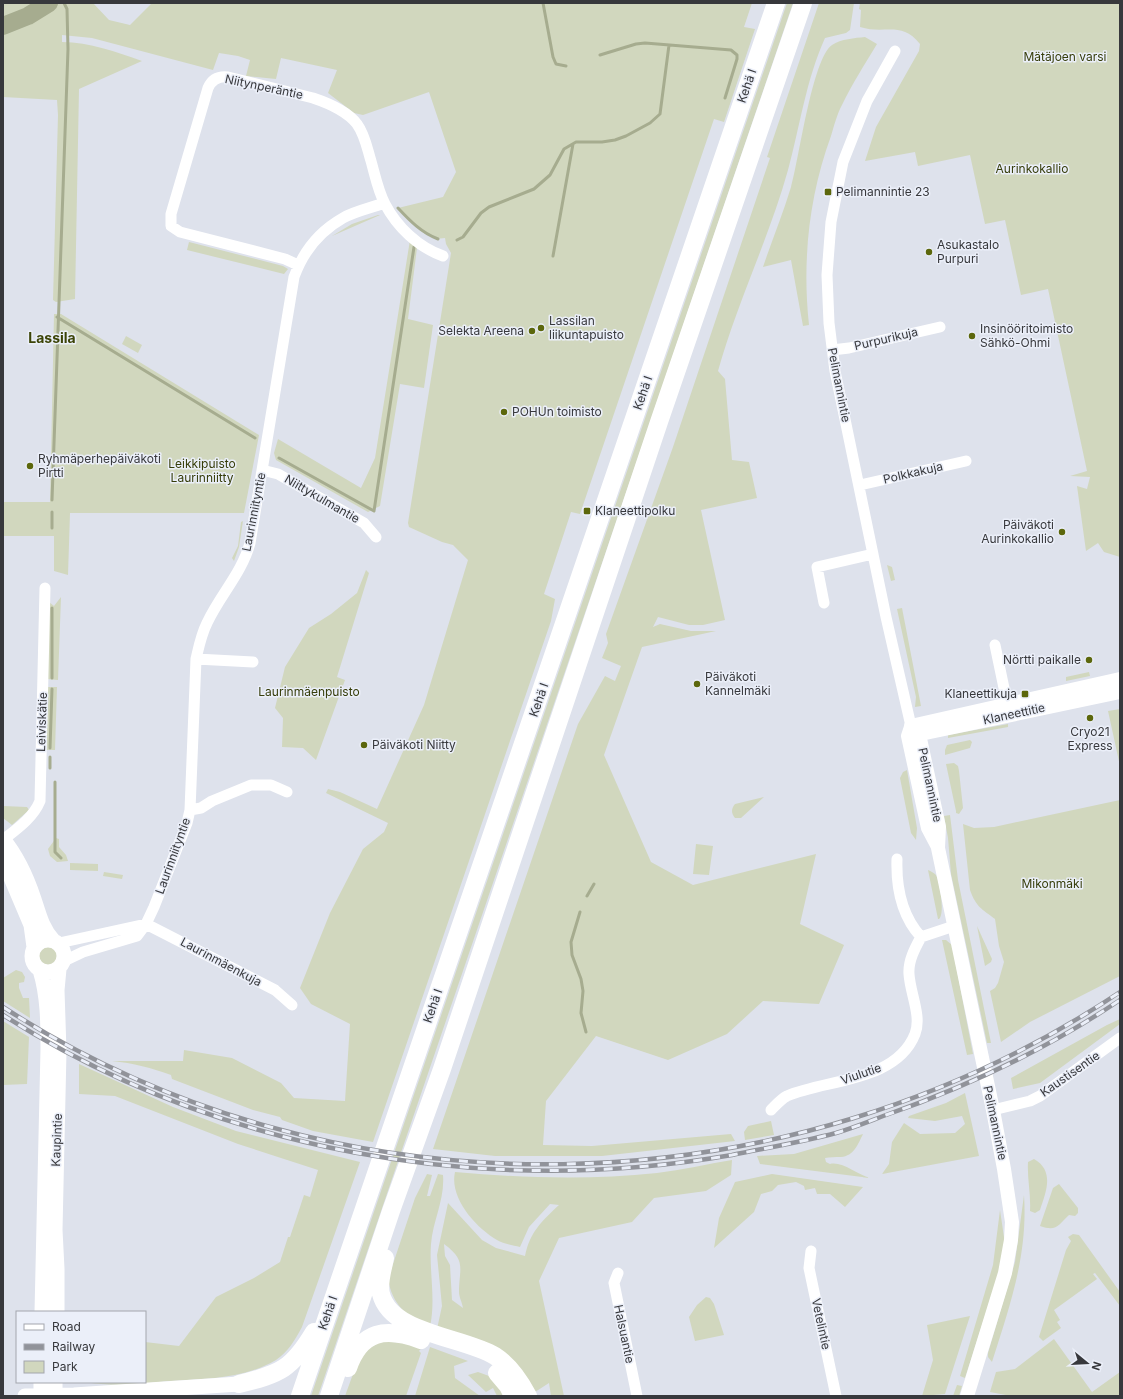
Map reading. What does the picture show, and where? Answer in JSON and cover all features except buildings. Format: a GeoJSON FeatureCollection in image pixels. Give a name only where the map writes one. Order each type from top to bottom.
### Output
{"type":"FeatureCollection","features":[{"type":"Feature","properties":{"kind":"highway","name":"Kehä I"},"geometry":{"type":"LineString","coordinates":[[300,1396],[776,3]]}},
{"type":"Feature","properties":{"kind":"highway","name":"Kehä I"},"geometry":{"type":"LineString","coordinates":[[329,1396],[442,1070],[659,422],[803,3]]}},
{"type":"Feature","properties":{"kind":"highway"},"geometry":{"type":"LineString","coordinates":[[392,1211],[380,1292],[389,1310],[396,1317],[410,1324],[478,1348],[495,1356],[508,1367],[528,1396]]}},
{"type":"Feature","properties":{"kind":"highway"},"geometry":{"type":"LineString","coordinates":[[239,1384],[269,1376],[295,1359],[303,1350],[329,1310]]}},
{"type":"Feature","properties":{"kind":"highway"},"geometry":{"type":"LineString","coordinates":[[335,1396],[360,1344],[377,1334],[398,1333],[424,1340],[488,1365],[500,1375],[513,1396]]}},
{"type":"Feature","properties":{"kind":"main road"},"geometry":{"type":"LineString","coordinates":[[3,839],[25,876],[34,898],[41,922],[47,933],[64,951],[61,965],[50,972],[40,970],[33,963],[32,958],[34,947],[31,925],[3,859]]}},
{"type":"Feature","properties":{"kind":"main road"},"geometry":{"type":"LineString","coordinates":[[34,947],[42,940],[56,942]]}},
{"type":"Feature","properties":{"kind":"main road","name":"Kaupintie"},"geometry":{"type":"LineString","coordinates":[[57,1311],[55,1230],[59,1051],[56,990],[61,965]]}},
{"type":"Feature","properties":{"kind":"main road","name":"Kaupintie"},"geometry":{"type":"LineString","coordinates":[[40,970],[44,983],[48,1013],[42,1311]]}},
{"type":"Feature","properties":{"kind":"main road"},"geometry":{"type":"LineString","coordinates":[[25,1396],[48,1391],[239,1384]]}},
{"type":"Feature","properties":{"kind":"street","name":"Pelimannintie"},"geometry":{"type":"LineString","coordinates":[[895,51],[867,101],[843,162],[834,199],[826,275],[832,350],[873,554],[907,712],[940,827],[938,848],[980,1054],[993,1110],[1012,1222],[1009,1257],[1005,1273],[967,1396]]}},
{"type":"Feature","properties":{"kind":"street","name":"Niitynperäntie"},"geometry":{"type":"LineString","coordinates":[[298,265],[285,259],[180,232],[171,226],[171,214],[208,88],[214,79],[223,76],[313,98],[326,103],[350,117],[363,134],[384,204],[418,244],[443,256]]}},
{"type":"Feature","properties":{"kind":"street","name":"Laurinniityntie"},"geometry":{"type":"LineString","coordinates":[[61,965],[83,952],[137,936],[146,924],[187,823],[190,810],[196,659],[200,640],[207,622],[241,568],[247,554],[289,302],[298,265],[304,253],[320,236],[343,218],[384,204]]}},
{"type":"Feature","properties":{"kind":"street","name":"Purpurikuja"},"geometry":{"type":"LineString","coordinates":[[832,350],[940,327]]}},
{"type":"Feature","properties":{"kind":"street","name":"Polkkakuja"},"geometry":{"type":"LineString","coordinates":[[860,485],[966,462]]}},
{"type":"Feature","properties":{"kind":"street","name":"Niittykulmantie"},"geometry":{"type":"LineString","coordinates":[[262,470],[278,474],[364,523],[376,537]]}},
{"type":"Feature","properties":{"kind":"street"},"geometry":{"type":"LineString","coordinates":[[824,603],[817,567],[873,554]]}},
{"type":"Feature","properties":{"kind":"street","name":"Leiviskätie"},"geometry":{"type":"LineString","coordinates":[[3,839],[30,818],[40,801],[46,588]]}},
{"type":"Feature","properties":{"kind":"street"},"geometry":{"type":"LineString","coordinates":[[995,645],[1008,709]]}},
{"type":"Feature","properties":{"kind":"street"},"geometry":{"type":"LineString","coordinates":[[196,659],[253,662]]}},
{"type":"Feature","properties":{"kind":"street","name":"Klaneettitie"},"geometry":{"type":"LineString","coordinates":[[913,732],[1008,709],[1120,679]]}},
{"type":"Feature","properties":{"kind":"street","name":"Klaneettitie"},"geometry":{"type":"LineString","coordinates":[[1008,709],[1120,692]]}},
{"type":"Feature","properties":{"kind":"street"},"geometry":{"type":"LineString","coordinates":[[190,810],[200,808],[212,801],[252,785],[271,785],[287,792]]}},
{"type":"Feature","properties":{"kind":"street"},"geometry":{"type":"LineString","coordinates":[[897,859],[896,880],[904,913],[921,937],[954,926]]}},
{"type":"Feature","properties":{"kind":"street"},"geometry":{"type":"LineString","coordinates":[[56,942],[146,924]]}},
{"type":"Feature","properties":{"kind":"street","name":"Laurinmäenkuja"},"geometry":{"type":"LineString","coordinates":[[146,924],[275,990],[292,1005]]}},
{"type":"Feature","properties":{"kind":"street","name":"Viulutie"},"geometry":{"type":"LineString","coordinates":[[771,1110],[786,1096],[874,1071],[890,1063],[910,1045],[915,1034],[917,1022],[909,973],[913,950],[921,937]]}},
{"type":"Feature","properties":{"kind":"street","name":"Kaustisentie"},"geometry":{"type":"LineString","coordinates":[[993,1110],[1030,1101],[1040,1096],[1089,1062],[1120,1038]]}},
{"type":"Feature","properties":{"kind":"street","name":"Vetelintie"},"geometry":{"type":"LineString","coordinates":[[810,1251],[809,1268],[836,1396]]}},
{"type":"Feature","properties":{"kind":"street","name":"Halsuantie"},"geometry":{"type":"LineString","coordinates":[[618,1273],[614,1283],[637,1396]]}},
{"type":"Feature","properties":{"kind":"green space"},"geometry":{"type":"Polygon","coordinates":[[[3,3],[93,3],[109,20],[130,25],[152,3],[752,3],[744,27],[755,29],[724,122],[714,119],[580,514],[571,512],[544,594],[555,599],[551,621],[373,1142],[313,1131],[282,1120],[280,1117],[253,1110],[172,1079],[171,1075],[164,1072],[135,1064],[112,1061],[183,1061],[184,1050],[232,1058],[281,1083],[294,1098],[345,1101],[350,1024],[311,1004],[300,988],[330,913],[363,849],[384,832],[388,823],[326,793],[328,789],[340,792],[377,809],[424,705],[468,560],[453,545],[442,542],[409,527],[408,523],[451,253],[446,244],[445,238],[431,237],[418,229],[398,208],[443,197],[456,172],[429,92],[363,115],[354,113],[328,93],[337,70],[281,58],[276,79],[246,76],[250,60],[238,56],[219,53],[213,70],[92,38],[62,35],[62,42],[72,42],[93,46],[142,61],[79,89],[75,299],[56,302],[53,300],[58,115],[57,100],[3,97],[3,3]]]}},
{"type":"Feature","properties":{"kind":"green space"},"geometry":{"type":"Polygon","coordinates":[[[787,3],[793,3],[318,1396],[311,1396],[787,3]]]}},
{"type":"Feature","properties":{"kind":"green space"},"geometry":{"type":"Polygon","coordinates":[[[819,3],[854,3],[850,30],[846,33],[825,38],[818,54],[808,87],[788,170],[772,221],[734,320],[718,371],[725,379],[732,460],[749,462],[757,498],[701,510],[725,620],[703,625],[689,625],[658,617],[653,627],[660,624],[691,631],[716,631],[642,647],[604,755],[651,862],[693,885],[816,854],[800,924],[844,945],[819,1004],[763,1001],[727,1034],[668,1060],[596,1036],[546,1101],[543,1145],[592,1146],[731,1134],[735,1141],[602,1156],[495,1156],[433,1149],[578,724],[605,676],[615,681],[621,666],[602,658],[608,643],[606,634],[673,447],[770,158],[767,157],[819,3]]]}},
{"type":"Feature","properties":{"kind":"green space"},"geometry":{"type":"Polygon","coordinates":[[[860,3],[1120,3],[1120,557],[1104,552],[1098,543],[1086,551],[1077,486],[1087,489],[1090,477],[1070,476],[1087,471],[1048,289],[1021,295],[1005,220],[985,224],[970,155],[918,166],[915,152],[865,161],[876,127],[919,51],[920,44],[906,32],[899,30],[877,30],[860,27],[860,3]]]}},
{"type":"Feature","properties":{"kind":"green space"},"geometry":{"type":"Polygon","coordinates":[[[865,37],[877,44],[854,82],[839,112],[817,182],[809,229],[807,253],[806,277],[809,325],[803,326],[791,260],[763,267],[791,187],[812,89],[818,69],[825,54],[832,45],[848,39],[865,37]]]}},
{"type":"Feature","properties":{"kind":"green space"},"geometry":{"type":"Polygon","coordinates":[[[380,215],[332,236],[352,224],[380,215]]]}},
{"type":"Feature","properties":{"kind":"green space"},"geometry":{"type":"Polygon","coordinates":[[[410,240],[417,248],[408,319],[433,325],[424,388],[400,384],[380,506],[368,512],[276,460],[274,453],[278,439],[361,488],[375,458],[410,240]]]}},
{"type":"Feature","properties":{"kind":"green space"},"geometry":{"type":"Polygon","coordinates":[[[189,242],[283,266],[288,269],[284,274],[187,250],[189,242]]]}},
{"type":"Feature","properties":{"kind":"green space","name":"Leikkipuisto Laurinniitty"},"geometry":{"type":"Polygon","coordinates":[[[54,314],[61,314],[259,435],[244,513],[70,513],[68,575],[54,571],[54,536],[3,536],[3,502],[50,502],[54,314]]]}},
{"type":"Feature","properties":{"kind":"green space"},"geometry":{"type":"Polygon","coordinates":[[[126,336],[142,345],[138,353],[122,344],[126,336]]]}},
{"type":"Feature","properties":{"kind":"green space"},"geometry":{"type":"Polygon","coordinates":[[[243,521],[239,547],[234,561],[232,558],[238,546],[241,522],[243,521]]]}},
{"type":"Feature","properties":{"kind":"green space"},"geometry":{"type":"Polygon","coordinates":[[[887,565],[892,567],[895,580],[891,581],[887,565]]]}},
{"type":"Feature","properties":{"kind":"green space","name":"Laurinmäenpuisto"},"geometry":{"type":"Polygon","coordinates":[[[366,570],[369,573],[337,677],[345,680],[316,760],[303,748],[282,747],[283,718],[275,708],[285,667],[309,628],[331,614],[357,593],[366,570]]]}},
{"type":"Feature","properties":{"kind":"green space"},"geometry":{"type":"Polygon","coordinates":[[[61,597],[58,680],[46,679],[49,602],[54,606],[61,597]]]}},
{"type":"Feature","properties":{"kind":"green space"},"geometry":{"type":"Polygon","coordinates":[[[902,608],[921,706],[915,707],[916,697],[897,609],[902,608]]]}},
{"type":"Feature","properties":{"kind":"green space"},"geometry":{"type":"Polygon","coordinates":[[[1089,672],[1090,676],[1066,681],[1066,677],[1089,672]]]}},
{"type":"Feature","properties":{"kind":"green space"},"geometry":{"type":"Polygon","coordinates":[[[46,687],[57,687],[55,750],[44,750],[46,687]]]}},
{"type":"Feature","properties":{"kind":"green space"},"geometry":{"type":"Polygon","coordinates":[[[1120,709],[1120,766],[1108,711],[1120,709]]]}},
{"type":"Feature","properties":{"kind":"green space"},"geometry":{"type":"Polygon","coordinates":[[[1008,724],[1008,727],[948,738],[948,735],[1008,724]]]}},
{"type":"Feature","properties":{"kind":"green space"},"geometry":{"type":"Polygon","coordinates":[[[970,740],[972,742],[970,748],[945,755],[947,745],[970,740]]]}},
{"type":"Feature","properties":{"kind":"green space"},"geometry":{"type":"Polygon","coordinates":[[[954,763],[958,766],[959,771],[963,808],[959,814],[956,813],[946,764],[954,763]]]}},
{"type":"Feature","properties":{"kind":"green space"},"geometry":{"type":"Polygon","coordinates":[[[907,770],[917,828],[916,840],[911,833],[900,778],[903,772],[907,770]]]}},
{"type":"Feature","properties":{"kind":"green space"},"geometry":{"type":"Polygon","coordinates":[[[764,797],[741,818],[735,818],[732,811],[735,804],[764,797]]]}},
{"type":"Feature","properties":{"kind":"green space","name":"Mikonmäki"},"geometry":{"type":"Polygon","coordinates":[[[1120,800],[1120,976],[1030,1022],[1001,1042],[990,991],[995,988],[998,983],[1004,962],[999,946],[995,919],[977,904],[970,890],[963,824],[974,828],[994,827],[1120,800]]]}},
{"type":"Feature","properties":{"kind":"green space"},"geometry":{"type":"Polygon","coordinates":[[[3,806],[27,807],[29,810],[12,825],[3,818],[3,806]]]}},
{"type":"Feature","properties":{"kind":"green space"},"geometry":{"type":"Polygon","coordinates":[[[950,815],[958,880],[991,1043],[987,1043],[951,874],[948,838],[944,816],[950,815]]]}},
{"type":"Feature","properties":{"kind":"green space"},"geometry":{"type":"Polygon","coordinates":[[[56,838],[59,839],[59,847],[66,855],[68,861],[57,862],[50,856],[48,849],[56,838]]]}},
{"type":"Feature","properties":{"kind":"green space"},"geometry":{"type":"Polygon","coordinates":[[[696,844],[713,846],[709,875],[693,874],[696,844]]]}},
{"type":"Feature","properties":{"kind":"green space"},"geometry":{"type":"Polygon","coordinates":[[[70,863],[98,864],[98,871],[70,870],[70,863]]]}},
{"type":"Feature","properties":{"kind":"green space"},"geometry":{"type":"Polygon","coordinates":[[[928,870],[936,875],[939,884],[942,911],[939,919],[938,919],[928,870]]]}},
{"type":"Feature","properties":{"kind":"green space"},"geometry":{"type":"Polygon","coordinates":[[[104,872],[123,875],[122,879],[103,876],[104,872]]]}},
{"type":"Feature","properties":{"kind":"green space"},"geometry":{"type":"Polygon","coordinates":[[[977,926],[992,959],[991,962],[985,966],[977,926]]]}},
{"type":"Feature","properties":{"kind":"green space"},"geometry":{"type":"Polygon","coordinates":[[[942,940],[946,940],[952,945],[973,1054],[967,1055],[942,940]]]}},
{"type":"Feature","properties":{"kind":"green space"},"geometry":{"type":"Polygon","coordinates":[[[48,947],[52,948],[56,952],[56,960],[52,964],[48,965],[44,964],[40,960],[39,956],[40,952],[44,948],[48,947]]]}},
{"type":"Feature","properties":{"kind":"green space"},"geometry":{"type":"Polygon","coordinates":[[[16,970],[22,972],[25,977],[24,982],[19,983],[19,988],[23,998],[29,998],[30,1018],[3,1001],[3,978],[16,970]]]}},
{"type":"Feature","properties":{"kind":"green space"},"geometry":{"type":"Polygon","coordinates":[[[1120,1019],[1120,1024],[1040,1083],[1013,1089],[1011,1078],[1120,1019]]]}},
{"type":"Feature","properties":{"kind":"green space"},"geometry":{"type":"Polygon","coordinates":[[[3,1021],[29,1037],[27,1084],[3,1085],[3,1021]]]}},
{"type":"Feature","properties":{"kind":"green space"},"geometry":{"type":"Polygon","coordinates":[[[79,1064],[173,1107],[236,1131],[360,1162],[302,1327],[294,1341],[280,1357],[251,1371],[224,1377],[148,1383],[127,1384],[90,1383],[146,1383],[146,1342],[179,1346],[216,1297],[254,1278],[280,1262],[304,1195],[310,1197],[318,1170],[238,1144],[115,1096],[79,1094],[79,1064]]]}},
{"type":"Feature","properties":{"kind":"green space"},"geometry":{"type":"Polygon","coordinates":[[[965,1093],[979,1156],[882,1174],[889,1164],[892,1142],[904,1123],[920,1134],[955,1133],[965,1124],[962,1116],[935,1121],[908,1118],[909,1116],[946,1103],[965,1093]]]}},
{"type":"Feature","properties":{"kind":"green space"},"geometry":{"type":"Polygon","coordinates":[[[771,1121],[774,1135],[745,1140],[744,1132],[748,1126],[771,1121]]]}},
{"type":"Feature","properties":{"kind":"green space"},"geometry":{"type":"Polygon","coordinates":[[[863,1134],[855,1149],[849,1154],[841,1157],[825,1158],[826,1162],[830,1164],[840,1164],[870,1178],[760,1164],[757,1156],[794,1154],[863,1134]]]}},
{"type":"Feature","properties":{"kind":"green space"},"geometry":{"type":"Polygon","coordinates":[[[1034,1159],[1041,1164],[1047,1176],[1045,1196],[1040,1210],[1035,1213],[1030,1211],[1028,1168],[1028,1162],[1034,1159]]]}},
{"type":"Feature","properties":{"kind":"green space"},"geometry":{"type":"Polygon","coordinates":[[[732,1160],[731,1175],[706,1191],[654,1198],[632,1222],[559,1238],[539,1281],[564,1396],[551,1396],[549,1383],[535,1392],[437,1329],[442,1306],[437,1255],[448,1203],[482,1240],[496,1248],[525,1256],[530,1240],[537,1228],[559,1205],[550,1204],[529,1227],[520,1247],[505,1243],[489,1235],[466,1211],[456,1192],[454,1182],[455,1172],[531,1177],[607,1177],[657,1173],[732,1160]],[[444,1244],[445,1256],[450,1265],[452,1300],[463,1308],[459,1296],[459,1260],[444,1244]]]}},
{"type":"Feature","properties":{"kind":"green space"},"geometry":{"type":"Polygon","coordinates":[[[427,1174],[432,1175],[427,1196],[430,1196],[438,1174],[443,1175],[441,1201],[431,1244],[432,1317],[430,1327],[414,1319],[402,1309],[393,1296],[388,1279],[415,1198],[427,1174]]]}},
{"type":"Feature","properties":{"kind":"green space"},"geometry":{"type":"Polygon","coordinates":[[[772,1174],[863,1187],[845,1207],[830,1194],[817,1194],[815,1188],[805,1190],[804,1186],[796,1182],[778,1185],[772,1191],[761,1194],[754,1212],[714,1248],[719,1218],[735,1182],[772,1174]]]}},
{"type":"Feature","properties":{"kind":"green space"},"geometry":{"type":"Polygon","coordinates":[[[1059,1184],[1078,1208],[1078,1213],[1075,1216],[1069,1215],[1054,1228],[1040,1226],[1053,1188],[1059,1184]]]}},
{"type":"Feature","properties":{"kind":"green space"},"geometry":{"type":"Polygon","coordinates":[[[1024,1195],[1025,1217],[1016,1280],[992,1362],[988,1357],[988,1353],[1015,1262],[1024,1195]]]}},
{"type":"Feature","properties":{"kind":"green space"},"geometry":{"type":"Polygon","coordinates":[[[1000,1210],[1005,1244],[999,1272],[965,1378],[960,1376],[993,1265],[1000,1210]]]}},
{"type":"Feature","properties":{"kind":"green space"},"geometry":{"type":"Polygon","coordinates":[[[1073,1234],[1079,1235],[1120,1292],[1120,1306],[1095,1273],[1093,1274],[1097,1279],[1054,1310],[1060,1320],[1057,1322],[1061,1328],[1043,1341],[1039,1337],[1066,1250],[1071,1241],[1068,1237],[1073,1234]]]}},
{"type":"Feature","properties":{"kind":"green space"},"geometry":{"type":"Polygon","coordinates":[[[706,1297],[710,1298],[714,1304],[724,1335],[695,1341],[689,1317],[697,1305],[706,1297]]]}},
{"type":"Feature","properties":{"kind":"green space"},"geometry":{"type":"Polygon","coordinates":[[[970,1316],[945,1394],[922,1396],[933,1360],[927,1325],[970,1316]]]}},
{"type":"Feature","properties":{"kind":"green space"},"geometry":{"type":"Polygon","coordinates":[[[1054,1339],[1092,1392],[1120,1372],[1120,1396],[1011,1396],[990,1392],[996,1372],[1015,1369],[1054,1339]]]}},
{"type":"Feature","properties":{"kind":"green space"},"geometry":{"type":"Polygon","coordinates":[[[382,1341],[424,1345],[419,1351],[421,1353],[406,1396],[345,1396],[357,1363],[364,1351],[382,1341]]]}},
{"type":"Feature","properties":{"kind":"green space"},"geometry":{"type":"Polygon","coordinates":[[[430,1347],[468,1361],[454,1366],[455,1378],[480,1396],[415,1396],[430,1347]]]}},
{"type":"Feature","properties":{"kind":"green space"},"geometry":{"type":"Polygon","coordinates":[[[478,1372],[489,1376],[506,1396],[497,1396],[493,1388],[486,1392],[468,1375],[478,1372]]]}},
{"type":"Feature","properties":{"kind":"green space"},"geometry":{"type":"Polygon","coordinates":[[[957,1385],[962,1386],[959,1396],[953,1396],[957,1385]]]}},
{"type":"Feature","properties":{"kind":"waterway"},"geometry":{"type":"LineString","coordinates":[[3,26],[28,16],[49,3]]}},
{"type":"Feature","properties":{"kind":"waterway"},"geometry":{"type":"LineString","coordinates":[[52,500],[68,49],[67,9],[64,3]]}},
{"type":"Feature","properties":{"kind":"waterway"},"geometry":{"type":"LineString","coordinates":[[543,3],[553,57],[556,64],[566,66]]}},
{"type":"Feature","properties":{"kind":"waterway"},"geometry":{"type":"LineString","coordinates":[[600,55],[636,44],[645,43],[731,50],[737,55],[737,59],[725,98]]}},
{"type":"Feature","properties":{"kind":"waterway"},"geometry":{"type":"LineString","coordinates":[[457,240],[463,237],[481,213],[489,207],[534,189],[550,175],[564,149],[576,142],[602,142],[615,140],[626,136],[650,123],[660,114],[669,45]]}},
{"type":"Feature","properties":{"kind":"waterway"},"geometry":{"type":"LineString","coordinates":[[553,256],[573,144]]}},
{"type":"Feature","properties":{"kind":"waterway"},"geometry":{"type":"LineString","coordinates":[[398,208],[421,230],[438,239]]}},
{"type":"Feature","properties":{"kind":"waterway"},"geometry":{"type":"LineString","coordinates":[[279,458],[374,511],[414,247]]}},
{"type":"Feature","properties":{"kind":"waterway"},"geometry":{"type":"LineString","coordinates":[[57,317],[255,438]]}},
{"type":"Feature","properties":{"kind":"waterway"},"geometry":{"type":"LineString","coordinates":[[52,512],[52,528]]}},
{"type":"Feature","properties":{"kind":"waterway"},"geometry":{"type":"LineString","coordinates":[[52,608],[52,678]]}},
{"type":"Feature","properties":{"kind":"waterway"},"geometry":{"type":"LineString","coordinates":[[50,748],[52,689]]}},
{"type":"Feature","properties":{"kind":"waterway"},"geometry":{"type":"LineString","coordinates":[[50,757],[50,768]]}},
{"type":"Feature","properties":{"kind":"waterway"},"geometry":{"type":"LineString","coordinates":[[55,782],[55,852],[61,858]]}},
{"type":"Feature","properties":{"kind":"waterway"},"geometry":{"type":"LineString","coordinates":[[587,896],[594,884]]}},
{"type":"Feature","properties":{"kind":"waterway"},"geometry":{"type":"LineString","coordinates":[[580,912],[571,942],[572,955],[581,979],[583,991],[581,1013],[586,1032]]}},
{"type":"Feature","properties":{"kind":"railway"},"geometry":{"type":"LineString","coordinates":[[3,1007],[134,1078],[273,1128],[417,1156],[563,1164],[710,1151],[853,1118],[991,1065],[1120,992]]}},
{"type":"Feature","properties":{"kind":"railway"},"geometry":{"type":"LineString","coordinates":[[3,1015],[86,1062],[172,1101],[262,1131],[354,1152],[448,1166],[543,1171],[638,1167],[732,1155],[836,1133],[917,1104],[1007,1065],[1064,1035],[1120,1000]]}},
{"type":"Feature","properties":{"kind":"place","name":"Pelimannintie 23"},"geometry":{"type":"Point","coordinates":[828,192]}},
{"type":"Feature","properties":{"kind":"place","name":"Asukastalo Purpuri"},"geometry":{"type":"Point","coordinates":[929,252]}},
{"type":"Feature","properties":{"kind":"place","name":"Lassilan liikuntapuisto"},"geometry":{"type":"Point","coordinates":[541,328]}},
{"type":"Feature","properties":{"kind":"place","name":"Selekta Areena"},"geometry":{"type":"Point","coordinates":[532,331]}},
{"type":"Feature","properties":{"kind":"place","name":"Insinööritoimisto Sähkö-Ohmi"},"geometry":{"type":"Point","coordinates":[972,336]}},
{"type":"Feature","properties":{"kind":"place","name":"POHUn toimisto"},"geometry":{"type":"Point","coordinates":[504,412]}},
{"type":"Feature","properties":{"kind":"place","name":"Ryhmäperhepäiväkoti Pirtti"},"geometry":{"type":"Point","coordinates":[30,466]}},
{"type":"Feature","properties":{"kind":"place","name":"Klaneettipolku"},"geometry":{"type":"Point","coordinates":[587,511]}},
{"type":"Feature","properties":{"kind":"place","name":"Päiväkoti Aurinkokallio"},"geometry":{"type":"Point","coordinates":[1062,532]}},
{"type":"Feature","properties":{"kind":"place","name":"Nörtti paikalle"},"geometry":{"type":"Point","coordinates":[1089,660]}},
{"type":"Feature","properties":{"kind":"place","name":"Päiväkoti Kannelmäki"},"geometry":{"type":"Point","coordinates":[697,684]}},
{"type":"Feature","properties":{"kind":"place","name":"Klaneettikuja"},"geometry":{"type":"Point","coordinates":[1025,694]}},
{"type":"Feature","properties":{"kind":"place","name":"Cryo21 Express"},"geometry":{"type":"Point","coordinates":[1090,718]}},
{"type":"Feature","properties":{"kind":"place","name":"Päiväkoti Niitty"},"geometry":{"type":"Point","coordinates":[364,745]}},
{"type":"Feature","properties":{"kind":"district","name":"Lassila"},"geometry":{"type":"Point","coordinates":[52,338]}},
{"type":"Feature","properties":{"kind":"park label","name":"Mätäjoen varsi"},"geometry":{"type":"Point","coordinates":[1065,57]}},
{"type":"Feature","properties":{"kind":"park label","name":"Aurinkokallio"},"geometry":{"type":"Point","coordinates":[1032,169]}}]}
